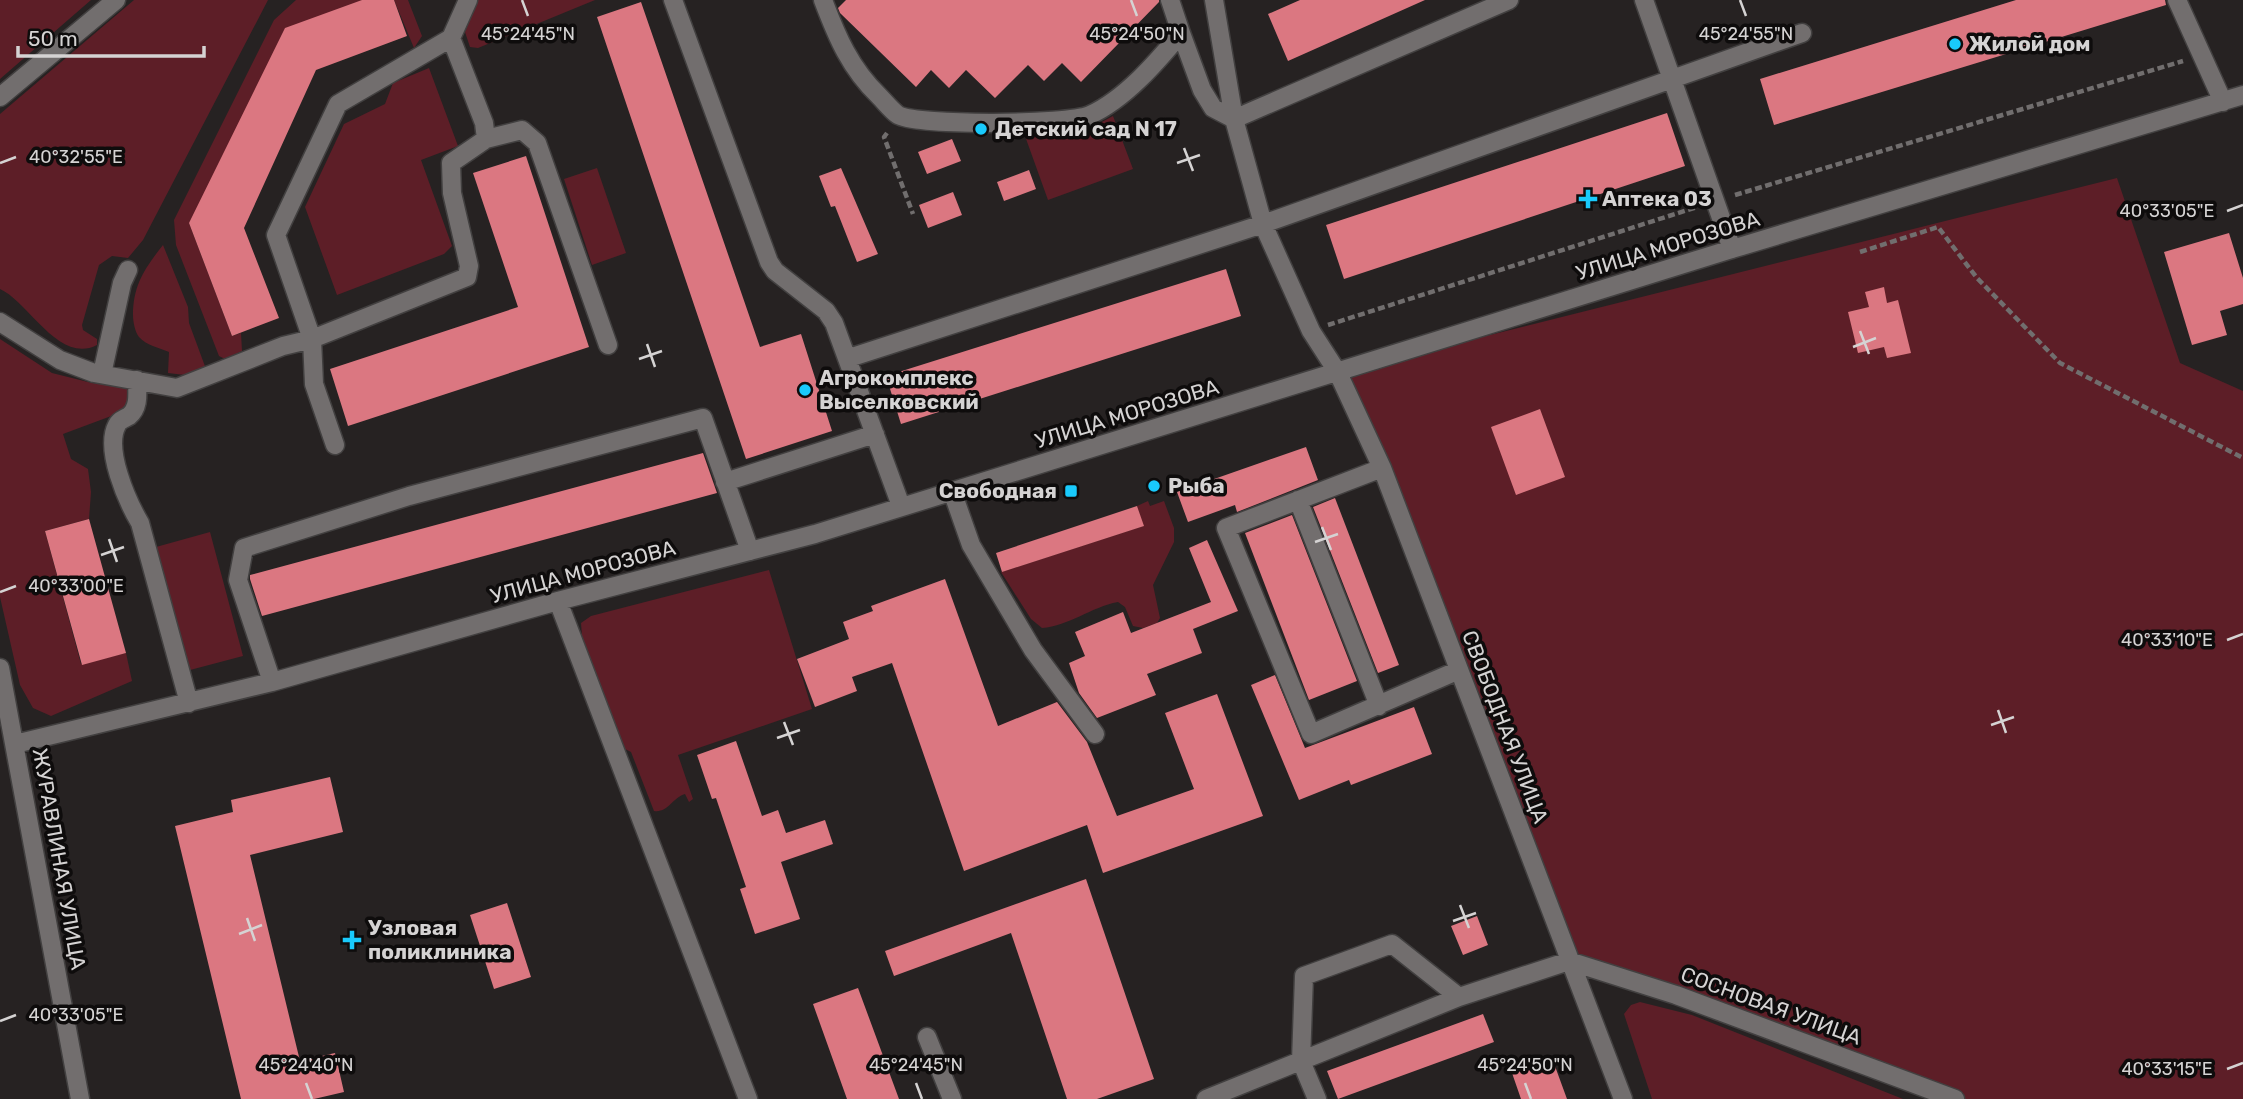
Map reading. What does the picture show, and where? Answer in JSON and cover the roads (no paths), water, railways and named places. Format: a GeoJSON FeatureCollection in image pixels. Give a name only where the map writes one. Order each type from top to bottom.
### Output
{"type":"FeatureCollection","features":[{"type":"Feature","properties":{"kind":"street"},"geometry":{"type":"LineString","coordinates":[[0,97],[116,0]]}},
{"type":"Feature","properties":{"kind":"street"},"geometry":{"type":"LineString","coordinates":[[335,445],[314,384],[312,340],[276,235],[338,104],[451,38],[468,0]]}},
{"type":"Feature","properties":{"kind":"street"},"geometry":{"type":"LineString","coordinates":[[673,0],[769,262],[775,271],[826,311],[849,358],[901,506]]}},
{"type":"Feature","properties":{"kind":"street"},"geometry":{"type":"LineString","coordinates":[[823,0],[839,43],[860,78],[900,115],[912,120],[1068,120],[1088,116],[1112,102],[1181,33]]}},
{"type":"Feature","properties":{"kind":"street"},"geometry":{"type":"LineString","coordinates":[[1170,0],[1202,90],[1213,108],[1234,119],[1509,0]]}},
{"type":"Feature","properties":{"kind":"street","name":"СВОБОДНАЯ УЛИЦА"},"geometry":{"type":"LineString","coordinates":[[1214,0],[1234,119],[1263,224],[1311,331],[1338,373],[1382,468],[1623,1099]]}},
{"type":"Feature","properties":{"kind":"street"},"geometry":{"type":"LineString","coordinates":[[1644,0],[1732,249]]}},
{"type":"Feature","properties":{"kind":"street"},"geometry":{"type":"LineString","coordinates":[[2177,0],[2204,55],[2222,102]]}},
{"type":"Feature","properties":{"kind":"street"},"geometry":{"type":"LineString","coordinates":[[849,358],[1263,224],[1802,33]]}},
{"type":"Feature","properties":{"kind":"street"},"geometry":{"type":"LineString","coordinates":[[451,38],[484,123],[486,139]]}},
{"type":"Feature","properties":{"kind":"street","name":"УЛИЦА МОРОЗОВА"},"geometry":{"type":"LineString","coordinates":[[15,744],[272,682],[558,601],[750,551],[2243,94]]}},
{"type":"Feature","properties":{"kind":"street"},"geometry":{"type":"LineString","coordinates":[[0,321],[60,360],[102,374],[177,388],[283,346],[312,340],[467,277],[469,266],[452,193],[451,163],[486,139],[522,130],[537,143],[608,345]]}},
{"type":"Feature","properties":{"kind":"street"},"geometry":{"type":"LineString","coordinates":[[102,374],[122,283],[128,270]]}},
{"type":"Feature","properties":{"kind":"street"},"geometry":{"type":"LineString","coordinates":[[137,380],[137,406],[131,414],[118,422],[111,439],[128,503],[140,523],[189,703]]}},
{"type":"Feature","properties":{"kind":"street"},"geometry":{"type":"LineString","coordinates":[[272,682],[238,580],[244,548],[409,496],[703,418],[750,551]]}},
{"type":"Feature","properties":{"kind":"street"},"geometry":{"type":"LineString","coordinates":[[725,482],[875,434]]}},
{"type":"Feature","properties":{"kind":"street"},"geometry":{"type":"LineString","coordinates":[[1382,468],[1226,528],[1311,734],[1459,670]]}},
{"type":"Feature","properties":{"kind":"street"},"geometry":{"type":"LineString","coordinates":[[952,491],[971,545],[1033,649],[1095,734]]}},
{"type":"Feature","properties":{"kind":"street"},"geometry":{"type":"LineString","coordinates":[[1298,500],[1379,706]]}},
{"type":"Feature","properties":{"kind":"street"},"geometry":{"type":"LineString","coordinates":[[558,601],[748,1099]]}},
{"type":"Feature","properties":{"kind":"street","name":"ЖУРАВЛИНАЯ УЛИЦА"},"geometry":{"type":"LineString","coordinates":[[0,668],[80,1099]]}},
{"type":"Feature","properties":{"kind":"street"},"geometry":{"type":"LineString","coordinates":[[1317,1099],[1301,1061],[1304,976],[1392,944],[1459,998]]}},
{"type":"Feature","properties":{"kind":"street"},"geometry":{"type":"LineString","coordinates":[[1206,1099],[1459,998],[1569,961]]}},
{"type":"Feature","properties":{"kind":"street","name":"СОСНОВАЯ УЛИЦА"},"geometry":{"type":"LineString","coordinates":[[1569,961],[1676,995],[1955,1099]]}},
{"type":"Feature","properties":{"kind":"street"},"geometry":{"type":"LineString","coordinates":[[927,1037],[952,1099]]}},
{"type":"Feature","properties":{"kind":"place","name":"Жилой дом"},"geometry":{"type":"Point","coordinates":[1955,44]}},
{"type":"Feature","properties":{"kind":"place","name":"Детский сад N 17"},"geometry":{"type":"Point","coordinates":[981,129]}},
{"type":"Feature","properties":{"kind":"place","name":"Аптека 03"},"geometry":{"type":"Point","coordinates":[1588,199]}},
{"type":"Feature","properties":{"kind":"place","name":"Агрокомплекс Выселковский"},"geometry":{"type":"Point","coordinates":[805,390]}},
{"type":"Feature","properties":{"kind":"place","name":"Рыба"},"geometry":{"type":"Point","coordinates":[1154,486]}},
{"type":"Feature","properties":{"kind":"place","name":"Свободная"},"geometry":{"type":"Point","coordinates":[1071,491]}},
{"type":"Feature","properties":{"kind":"place","name":"Узловая поликлиника"},"geometry":{"type":"Point","coordinates":[352,940]}}]}
